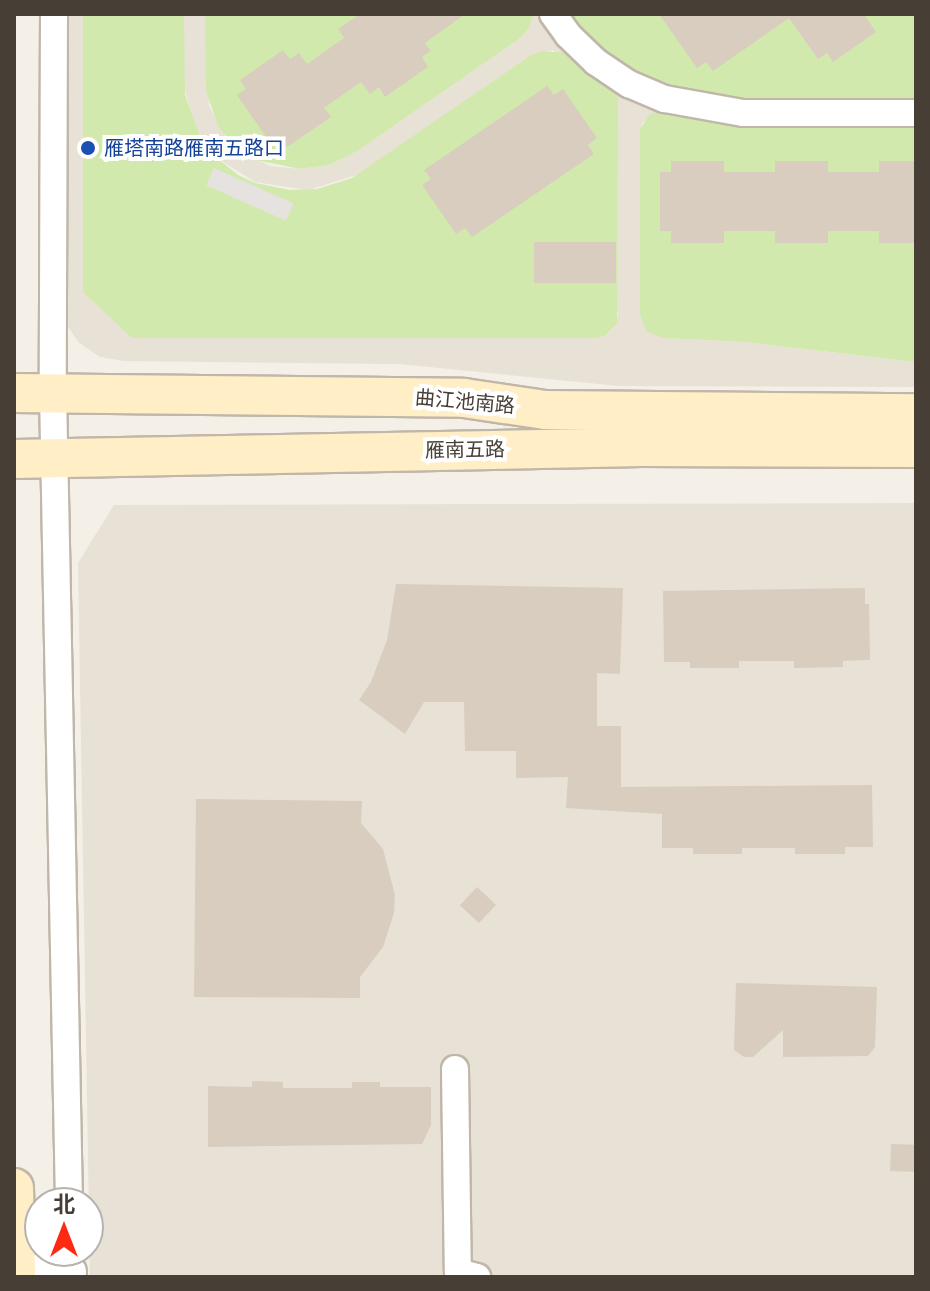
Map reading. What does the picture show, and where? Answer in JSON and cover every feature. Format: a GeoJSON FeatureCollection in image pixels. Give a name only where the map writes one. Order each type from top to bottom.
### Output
{"type":"FeatureCollection","features":[{"type":"Feature","properties":{"kind":"main road","name":"曲江池南路"},"geometry":{"type":"LineString","coordinates":[[14,393],[464,398],[545,410],[916,413]]}},
{"type":"Feature","properties":{"kind":"main road","name":"雁南五路"},"geometry":{"type":"LineString","coordinates":[[14,459],[642,447],[916,448]]}},
{"type":"Feature","properties":{"kind":"main road"},"geometry":{"type":"LineString","coordinates":[[14,1188],[15,1273]]}},
{"type":"Feature","properties":{"kind":"street"},"geometry":{"type":"LineString","coordinates":[[54,14],[53,392],[69,1187]]}},
{"type":"Feature","properties":{"kind":"street"},"geometry":{"type":"LineString","coordinates":[[553,14],[568,35],[596,62],[629,84],[665,99],[743,113],[916,113]]}},
{"type":"Feature","properties":{"kind":"street"},"geometry":{"type":"LineString","coordinates":[[455,1069],[458,1272],[477,1277]]}},
{"type":"Feature","properties":{"kind":"street"},"geometry":{"type":"LineString","coordinates":[[15,1273],[70,1267]]}},
{"type":"Feature","properties":{"kind":"shaded area"},"geometry":{"type":"Polygon","coordinates":[[[59,14],[83,14],[83,292],[595,338],[618,314],[554,50],[531,55],[360,174],[308,190],[255,182],[217,158],[196,129],[184,86],[184,14],[205,14],[209,106],[226,138],[243,153],[270,166],[300,169],[329,165],[356,152],[519,39],[528,30],[534,14],[566,14],[916,124],[659,111],[642,123],[640,134],[640,314],[663,338],[744,342],[916,362],[916,387],[619,386],[399,364],[124,361],[100,357],[78,342],[64,320],[59,14]]]}},
{"type":"Feature","properties":{"kind":"shaded area"},"geometry":{"type":"Polygon","coordinates":[[[214,168],[293,203],[286,221],[206,185],[214,168]]]}},
{"type":"Feature","properties":{"kind":"shaded area"},"geometry":{"type":"Polygon","coordinates":[[[916,503],[916,1277],[90,1277],[90,1267],[104,1267],[104,1187],[88,1187],[78,563],[114,505],[916,503]]]}},
{"type":"Feature","properties":{"kind":"green space"},"geometry":{"type":"Polygon","coordinates":[[[83,14],[184,14],[185,94],[200,137],[217,158],[238,175],[255,183],[290,190],[317,189],[352,178],[531,55],[542,51],[566,53],[612,87],[618,98],[617,323],[604,336],[595,338],[132,338],[83,292],[83,14]]]}},
{"type":"Feature","properties":{"kind":"green space"},"geometry":{"type":"Polygon","coordinates":[[[205,14],[534,14],[528,30],[519,39],[356,152],[329,165],[300,169],[256,160],[232,144],[218,126],[206,91],[205,14]]]}},
{"type":"Feature","properties":{"kind":"green space"},"geometry":{"type":"Polygon","coordinates":[[[566,14],[916,14],[916,102],[763,103],[703,98],[646,80],[608,58],[566,14]]]}},
{"type":"Feature","properties":{"kind":"green space"},"geometry":{"type":"Polygon","coordinates":[[[659,111],[916,124],[916,362],[744,342],[663,338],[646,331],[640,314],[640,129],[649,115],[659,111]]]}},
{"type":"Feature","properties":{"kind":"building"},"geometry":{"type":"Polygon","coordinates":[[[360,14],[465,14],[425,43],[431,51],[422,57],[428,67],[385,97],[379,87],[370,94],[361,82],[324,108],[331,117],[287,147],[281,138],[271,144],[237,95],[246,89],[240,80],[283,50],[290,59],[299,53],[307,64],[344,38],[338,29],[360,14]]]}},
{"type":"Feature","properties":{"kind":"building"},"geometry":{"type":"Polygon","coordinates":[[[659,14],[864,14],[876,32],[833,62],[827,53],[818,59],[789,18],[713,71],[706,62],[697,68],[659,14]]]}},
{"type":"Feature","properties":{"kind":"building"},"geometry":{"type":"Polygon","coordinates":[[[547,86],[554,95],[563,89],[597,138],[588,145],[594,154],[472,237],[465,228],[456,234],[422,185],[431,179],[424,170],[547,86]]]}},
{"type":"Feature","properties":{"kind":"building"},"geometry":{"type":"Polygon","coordinates":[[[671,161],[724,161],[724,172],[775,172],[775,161],[828,161],[828,172],[879,172],[879,161],[916,161],[916,243],[879,243],[879,231],[828,231],[828,243],[775,243],[775,231],[724,231],[724,243],[671,243],[671,231],[660,231],[660,172],[671,172],[671,161]]]}},
{"type":"Feature","properties":{"kind":"building"},"geometry":{"type":"Polygon","coordinates":[[[534,242],[616,242],[616,283],[534,283],[534,242]]]}},
{"type":"Feature","properties":{"kind":"building"},"geometry":{"type":"Polygon","coordinates":[[[396,584],[623,588],[620,674],[597,673],[597,726],[621,726],[621,787],[872,785],[873,847],[845,847],[845,854],[795,854],[795,848],[742,848],[742,854],[693,854],[693,848],[662,848],[662,814],[566,808],[568,777],[516,778],[516,751],[465,751],[464,702],[424,702],[405,734],[359,700],[371,682],[387,640],[396,584]]]}},
{"type":"Feature","properties":{"kind":"building"},"geometry":{"type":"Polygon","coordinates":[[[865,588],[865,604],[869,604],[870,660],[843,661],[843,667],[794,668],[794,661],[739,661],[739,668],[690,668],[690,662],[664,662],[663,591],[865,588]]]}},
{"type":"Feature","properties":{"kind":"building"},"geometry":{"type":"Polygon","coordinates":[[[196,799],[362,801],[361,823],[383,849],[395,895],[394,913],[383,947],[360,977],[360,998],[194,997],[196,799]]]}},
{"type":"Feature","properties":{"kind":"building"},"geometry":{"type":"Polygon","coordinates":[[[477,887],[496,905],[479,923],[460,905],[477,887]]]}},
{"type":"Feature","properties":{"kind":"building"},"geometry":{"type":"Polygon","coordinates":[[[736,983],[877,987],[875,1047],[868,1056],[783,1057],[783,1030],[753,1057],[744,1057],[734,1050],[736,983]]]}},
{"type":"Feature","properties":{"kind":"building"},"geometry":{"type":"Polygon","coordinates":[[[252,1081],[283,1082],[283,1088],[352,1088],[352,1082],[380,1082],[380,1087],[431,1087],[431,1125],[422,1144],[208,1147],[208,1086],[252,1087],[252,1081]]]}},
{"type":"Feature","properties":{"kind":"building"},"geometry":{"type":"Polygon","coordinates":[[[891,1144],[915,1145],[914,1172],[890,1171],[891,1144]]]}},
{"type":"Feature","properties":{"kind":"place","name":"雁塔南路雁南五路口"},"geometry":{"type":"Point","coordinates":[88,148]}}]}
